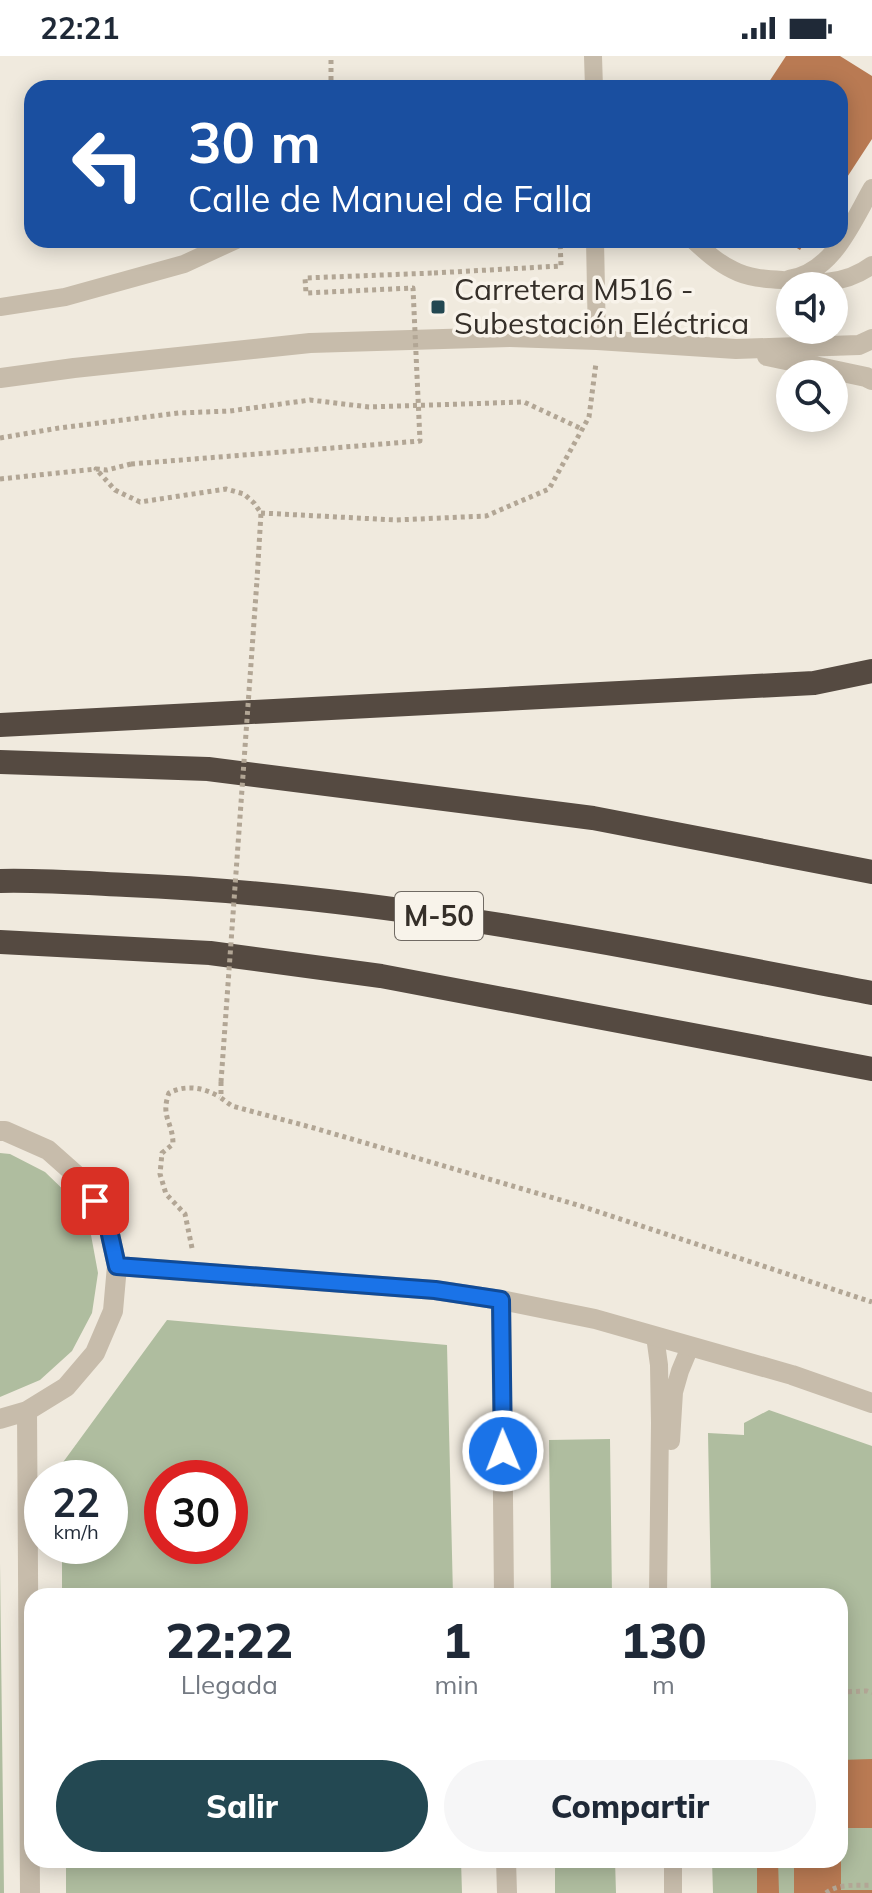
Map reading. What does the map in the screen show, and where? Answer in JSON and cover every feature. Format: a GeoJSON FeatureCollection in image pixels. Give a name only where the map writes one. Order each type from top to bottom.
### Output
{"type":"FeatureCollection","features":[{"type":"Feature","properties":{"kind":"highway"},"geometry":{"type":"LineString","coordinates":[[0,725],[814,683],[872,671]]}},
{"type":"Feature","properties":{"kind":"highway"},"geometry":{"type":"LineString","coordinates":[[0,762],[208,769],[593,818],[872,872]]}},
{"type":"Feature","properties":{"kind":"highway","name":"M-50"},"geometry":{"type":"LineString","coordinates":[[0,881],[203,888],[391,908],[593,939],[872,993]]}},
{"type":"Feature","properties":{"kind":"highway"},"geometry":{"type":"LineString","coordinates":[[0,942],[210,953],[381,976],[872,1071]]}},
{"type":"Feature","properties":{"kind":"street"},"geometry":{"type":"LineString","coordinates":[[0,378],[310,343],[510,337],[736,349],[859,345],[872,339]]}},
{"type":"Feature","properties":{"kind":"street"},"geometry":{"type":"LineString","coordinates":[[736,349],[872,380]]}},
{"type":"Feature","properties":{"kind":"street"},"geometry":{"type":"LineString","coordinates":[[0,1131],[48,1150],[83,1181],[107,1221],[117,1266],[113,1311],[95,1353],[66,1387],[27,1411],[0,1419]]}},
{"type":"Feature","properties":{"kind":"street"},"geometry":{"type":"LineString","coordinates":[[117,1266],[435,1290],[501,1300],[595,1319],[792,1375],[872,1403]]}},
{"type":"Feature","properties":{"kind":"street"},"geometry":{"type":"LineString","coordinates":[[501,1300],[504,1588]]}},
{"type":"Feature","properties":{"kind":"street"},"geometry":{"type":"LineString","coordinates":[[27,1411],[28,1588]]}},
{"type":"Feature","properties":{"kind":"street"},"geometry":{"type":"LineString","coordinates":[[30,1868],[30,1893]]}},
{"type":"Feature","properties":{"kind":"street"},"geometry":{"type":"LineString","coordinates":[[506,1868],[507,1893]]}},
{"type":"Feature","properties":{"kind":"lane"},"geometry":{"type":"LineString","coordinates":[[593,56],[594,80]]}},
{"type":"Feature","properties":{"kind":"lane"},"geometry":{"type":"LineString","coordinates":[[848,228],[872,188]]}},
{"type":"Feature","properties":{"kind":"lane"},"geometry":{"type":"LineString","coordinates":[[0,307],[65,297],[184,264],[220,248]]}},
{"type":"Feature","properties":{"kind":"lane"},"geometry":{"type":"LineString","coordinates":[[595,248],[597,340]]}},
{"type":"Feature","properties":{"kind":"lane"},"geometry":{"type":"LineString","coordinates":[[702,248],[734,271],[776,280]]}},
{"type":"Feature","properties":{"kind":"lane"},"geometry":{"type":"LineString","coordinates":[[809,272],[836,248]]}},
{"type":"Feature","properties":{"kind":"lane"},"geometry":{"type":"LineString","coordinates":[[848,277],[872,265]]}},
{"type":"Feature","properties":{"kind":"lane"},"geometry":{"type":"LineString","coordinates":[[655,1336],[660,1423],[658,1588]]}},
{"type":"Feature","properties":{"kind":"lane"},"geometry":{"type":"LineString","coordinates":[[670,1588],[674,1392],[690,1347]]}},
{"type":"Feature","properties":{"kind":"lane"},"geometry":{"type":"LineString","coordinates":[[662,1868],[662,1893]]}},
{"type":"Feature","properties":{"kind":"lane"},"geometry":{"type":"LineString","coordinates":[[673,1868],[673,1893]]}},
{"type":"Feature","properties":{"kind":"path"},"geometry":{"type":"LineString","coordinates":[[331,56],[331,80]]}},
{"type":"Feature","properties":{"kind":"path"},"geometry":{"type":"LineString","coordinates":[[0,479],[107,470],[131,464],[420,441],[413,288],[306,293],[305,278],[561,266],[560,248]]}},
{"type":"Feature","properties":{"kind":"path"},"geometry":{"type":"LineString","coordinates":[[261,513],[396,520],[486,516],[549,489],[589,417],[597,340]]}},
{"type":"Feature","properties":{"kind":"path"},"geometry":{"type":"LineString","coordinates":[[0,438],[179,413],[230,411],[310,400],[369,407],[524,402],[582,429]]}},
{"type":"Feature","properties":{"kind":"path"},"geometry":{"type":"LineString","coordinates":[[96,469],[115,490],[140,502],[226,489],[244,494],[261,513],[221,1098]]}},
{"type":"Feature","properties":{"kind":"path"},"geometry":{"type":"LineString","coordinates":[[192,1249],[185,1214],[166,1194],[160,1174],[162,1153],[173,1144],[165,1105],[169,1093],[184,1088],[208,1090],[232,1106],[581,1206],[872,1302]]}},
{"type":"Feature","properties":{"kind":"path"},"geometry":{"type":"LineString","coordinates":[[848,1692],[872,1693]]}},
{"type":"Feature","properties":{"kind":"path"},"geometry":{"type":"LineString","coordinates":[[826,1893],[841,1886],[872,1885]]}},
{"type":"Feature","properties":{"kind":"green space"},"geometry":{"type":"Polygon","coordinates":[[[0,1153],[10,1154],[45,1172],[73,1199],[91,1235],[98,1273],[92,1313],[72,1351],[40,1380],[0,1397],[0,1153]]]}},
{"type":"Feature","properties":{"kind":"green space"},"geometry":{"type":"Polygon","coordinates":[[[167,1320],[447,1345],[453,1588],[62,1588],[62,1564],[128,1564],[128,1460],[65,1460],[167,1320]]]}},
{"type":"Feature","properties":{"kind":"green space"},"geometry":{"type":"Polygon","coordinates":[[[769,1410],[872,1446],[872,1893],[713,1893],[712,1868],[848,1868],[848,1588],[711,1588],[708,1433],[744,1435],[744,1423],[769,1410]]]}},
{"type":"Feature","properties":{"kind":"green space"},"geometry":{"type":"Polygon","coordinates":[[[610,1439],[612,1588],[551,1588],[549,1440],[610,1439]]]}},
{"type":"Feature","properties":{"kind":"green space"},"geometry":{"type":"Polygon","coordinates":[[[0,1563],[4,1893],[0,1893],[0,1563]]]}},
{"type":"Feature","properties":{"kind":"green space"},"geometry":{"type":"Polygon","coordinates":[[[66,1868],[461,1868],[462,1893],[66,1893],[66,1868]]]}},
{"type":"Feature","properties":{"kind":"green space"},"geometry":{"type":"Polygon","coordinates":[[[555,1868],[615,1868],[616,1893],[555,1893],[555,1868]]]}},
{"type":"Feature","properties":{"kind":"building"},"geometry":{"type":"Polygon","coordinates":[[[786,56],[840,56],[872,76],[872,139],[848,176],[848,80],[770,80],[786,56]]]}},
{"type":"Feature","properties":{"kind":"building"},"geometry":{"type":"Polygon","coordinates":[[[872,1759],[872,1828],[848,1828],[848,1760],[872,1759]]]}},
{"type":"Feature","properties":{"kind":"building"},"geometry":{"type":"Polygon","coordinates":[[[757,1868],[778,1868],[779,1893],[757,1893],[757,1868]]]}},
{"type":"Feature","properties":{"kind":"building"},"geometry":{"type":"Polygon","coordinates":[[[794,1868],[841,1868],[841,1890],[872,1890],[872,1893],[794,1893],[794,1868]]]}},
{"type":"Feature","properties":{"kind":"place","name":"Carretera M516 - Subestación Eléctrica"},"geometry":{"type":"Point","coordinates":[438,307]}},
{"type":"Feature","properties":{"kind":"route"},"geometry":{"type":"LineString","coordinates":[[95,1201],[107,1221],[117,1266],[435,1290],[501,1300],[503,1451]]}}]}
